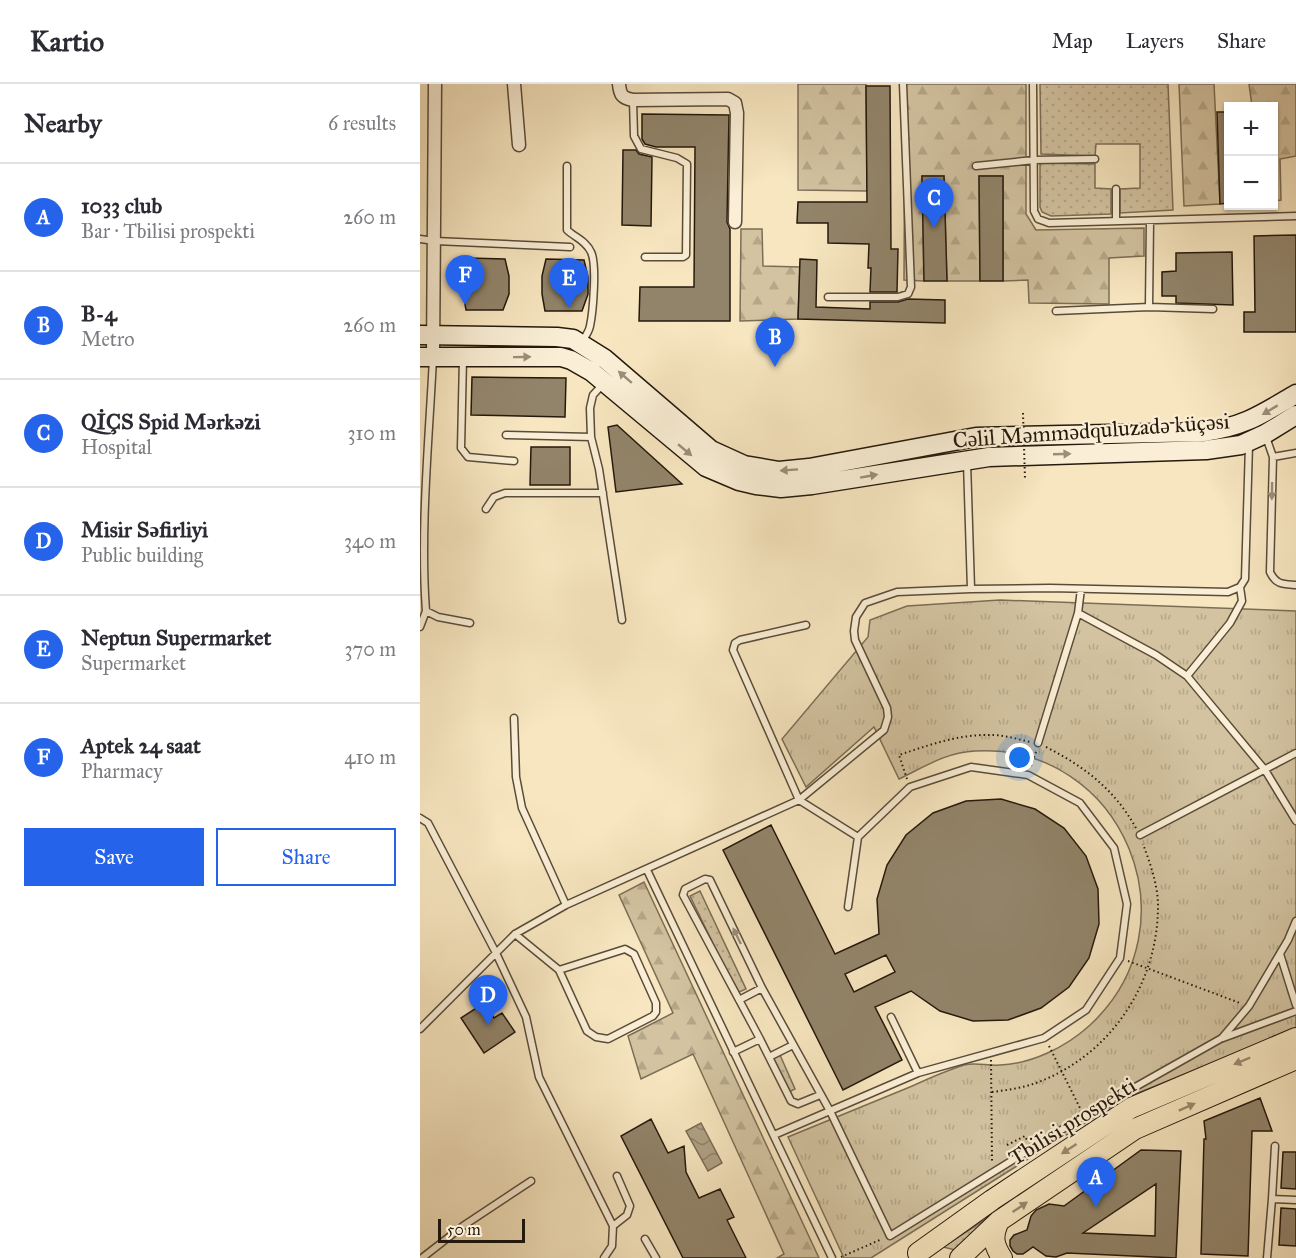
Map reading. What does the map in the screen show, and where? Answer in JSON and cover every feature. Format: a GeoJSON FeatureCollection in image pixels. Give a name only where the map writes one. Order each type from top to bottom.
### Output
{"type":"FeatureCollection","features":[{"type":"Feature","properties":{"kind":"main road","name":"Cəlil Məmmədquluzadə küçəsi"},"geometry":{"type":"LineString","coordinates":[[427,335],[566,337],[581,343],[605,359],[711,450],[744,465],[779,471],[809,468],[976,437],[1203,432],[1253,420],[1296,394]]}},
{"type":"Feature","properties":{"kind":"main road"},"geometry":{"type":"LineString","coordinates":[[571,360],[581,343]]}},
{"type":"Feature","properties":{"kind":"main road","name":"Cəlil Məmmədquluzadə küçəsi"},"geometry":{"type":"LineString","coordinates":[[427,357],[535,356],[571,360],[604,383],[706,467],[739,481],[781,488],[812,485],[967,459],[1206,450],[1241,445],[1296,415]]}},
{"type":"Feature","properties":{"kind":"main road"},"geometry":{"type":"LineString","coordinates":[[1243,424],[1257,438]]}},
{"type":"Feature","properties":{"kind":"main road","name":"Tbilisi prospekti"},"geometry":{"type":"LineString","coordinates":[[925,1256],[984,1206],[1131,1108],[1296,1038]]}},
{"type":"Feature","properties":{"kind":"main road","name":"Tbilisi prospekti"},"geometry":{"type":"LineString","coordinates":[[959,1258],[999,1221],[1135,1129],[1296,1059]]}},
{"type":"Feature","properties":{"kind":"main road"},"geometry":{"type":"LineString","coordinates":[[999,1221],[993,1242],[1002,1258]]}},
{"type":"Feature","properties":{"kind":"main road"},"geometry":{"type":"LineString","coordinates":[[925,1256],[959,1258]]}},
{"type":"Feature","properties":{"kind":"street"},"geometry":{"type":"LineString","coordinates":[[427,357],[435,241],[435,84]]}},
{"type":"Feature","properties":{"kind":"street"},"geometry":{"type":"LineString","coordinates":[[514,84],[519,145]]}},
{"type":"Feature","properties":{"kind":"street"},"geometry":{"type":"LineString","coordinates":[[619,84],[620,93],[624,98],[633,100],[728,99],[735,103],[737,112],[735,222]]}},
{"type":"Feature","properties":{"kind":"lane"},"geometry":{"type":"LineString","coordinates":[[828,297],[898,297],[908,294],[911,287],[903,84]]}},
{"type":"Feature","properties":{"kind":"lane"},"geometry":{"type":"LineString","coordinates":[[1033,84],[1034,211],[1038,219],[1049,223],[1296,216]]}},
{"type":"Feature","properties":{"kind":"lane"},"geometry":{"type":"LineString","coordinates":[[633,100],[634,136],[641,149],[677,158],[687,164],[686,255],[683,257],[645,257]]}},
{"type":"Feature","properties":{"kind":"lane"},"geometry":{"type":"LineString","coordinates":[[976,166],[1034,160],[1095,159]]}},
{"type":"Feature","properties":{"kind":"lane"},"geometry":{"type":"LineString","coordinates":[[567,166],[567,230],[574,237],[583,241],[594,258],[590,329],[581,343]]}},
{"type":"Feature","properties":{"kind":"lane"},"geometry":{"type":"LineString","coordinates":[[1116,189],[1116,220]]}},
{"type":"Feature","properties":{"kind":"lane"},"geometry":{"type":"LineString","coordinates":[[1149,307],[1150,221]]}},
{"type":"Feature","properties":{"kind":"lane"},"geometry":{"type":"LineString","coordinates":[[420,239],[570,247]]}},
{"type":"Feature","properties":{"kind":"lane"},"geometry":{"type":"LineString","coordinates":[[1056,311],[1149,307],[1213,309]]}},
{"type":"Feature","properties":{"kind":"lane"},"geometry":{"type":"LineString","coordinates":[[420,627],[426,611],[424,592],[427,357]]}},
{"type":"Feature","properties":{"kind":"lane"},"geometry":{"type":"LineString","coordinates":[[463,357],[461,448],[468,457],[514,461]]}},
{"type":"Feature","properties":{"kind":"lane"},"geometry":{"type":"LineString","coordinates":[[604,383],[593,395],[590,408],[591,437],[603,493],[622,620]]}},
{"type":"Feature","properties":{"kind":"lane"},"geometry":{"type":"LineString","coordinates":[[506,435],[591,437]]}},
{"type":"Feature","properties":{"kind":"lane"},"geometry":{"type":"LineString","coordinates":[[1257,438],[1273,457],[1270,572],[1273,580],[1280,584],[1296,585]]}},
{"type":"Feature","properties":{"kind":"lane"},"geometry":{"type":"LineString","coordinates":[[420,1029],[515,934],[566,905],[799,800],[884,730],[888,717],[887,708],[855,640],[856,617],[865,603],[897,592],[971,588],[1228,592],[1240,587],[1245,579],[1257,438]]}},
{"type":"Feature","properties":{"kind":"lane"},"geometry":{"type":"LineString","coordinates":[[1273,457],[1296,453]]}},
{"type":"Feature","properties":{"kind":"lane"},"geometry":{"type":"LineString","coordinates":[[967,459],[971,588]]}},
{"type":"Feature","properties":{"kind":"lane"},"geometry":{"type":"LineString","coordinates":[[486,509],[494,497],[505,493],[603,493]]}},
{"type":"Feature","properties":{"kind":"lane"},"geometry":{"type":"LineString","coordinates":[[1187,676],[1236,613],[1242,597],[1240,587]]}},
{"type":"Feature","properties":{"kind":"lane"},"geometry":{"type":"LineString","coordinates":[[1038,743],[1078,613],[1080,589]]}},
{"type":"Feature","properties":{"kind":"lane"},"geometry":{"type":"LineString","coordinates":[[426,611],[438,617],[470,623]]}},
{"type":"Feature","properties":{"kind":"lane"},"geometry":{"type":"LineString","coordinates":[[1078,613],[1156,655],[1187,676],[1265,770],[1296,821]]}},
{"type":"Feature","properties":{"kind":"lane"},"geometry":{"type":"LineString","coordinates":[[806,625],[740,640],[735,643],[733,650],[799,800],[858,837]]}},
{"type":"Feature","properties":{"kind":"lane"},"geometry":{"type":"LineString","coordinates":[[514,718],[516,777],[522,808],[566,905]]}},
{"type":"Feature","properties":{"kind":"lane"},"geometry":{"type":"LineString","coordinates":[[1140,835],[1296,753]]}},
{"type":"Feature","properties":{"kind":"lane"},"geometry":{"type":"LineString","coordinates":[[774,1135],[918,1073],[1044,1038],[1086,1010],[1119,958],[1127,904],[1114,848],[1080,803],[1028,775],[971,767],[910,787],[858,837],[848,907]]}},
{"type":"Feature","properties":{"kind":"lane"},"geometry":{"type":"LineString","coordinates":[[420,818],[428,823],[496,953],[526,1017],[539,1077],[613,1226],[612,1246],[604,1258]]}},
{"type":"Feature","properties":{"kind":"lane"},"geometry":{"type":"LineString","coordinates":[[646,870],[832,1258]]}},
{"type":"Feature","properties":{"kind":"lane"},"geometry":{"type":"LineString","coordinates":[[820,1095],[798,1104],[791,1101],[683,895],[684,889],[705,879],[710,880],[762,988],[830,1111],[890,1236],[1084,1116],[1222,1038],[1296,1011]]}},
{"type":"Feature","properties":{"kind":"lane"},"geometry":{"type":"LineString","coordinates":[[1222,1038],[1249,1006],[1280,954],[1296,921]]}},
{"type":"Feature","properties":{"kind":"lane"},"geometry":{"type":"LineString","coordinates":[[515,934],[559,970],[587,1030],[596,1037],[608,1040],[653,1016],[656,1012],[656,1003],[634,954],[630,951],[625,950],[559,970]]}},
{"type":"Feature","properties":{"kind":"lane"},"geometry":{"type":"LineString","coordinates":[[1280,954],[1296,1005]]}},
{"type":"Feature","properties":{"kind":"lane"},"geometry":{"type":"LineString","coordinates":[[740,1000],[762,988]]}},
{"type":"Feature","properties":{"kind":"lane"},"geometry":{"type":"LineString","coordinates":[[891,1017],[918,1073]]}},
{"type":"Feature","properties":{"kind":"lane"},"geometry":{"type":"LineString","coordinates":[[733,1052],[760,1039]]}},
{"type":"Feature","properties":{"kind":"lane"},"geometry":{"type":"LineString","coordinates":[[769,1057],[793,1044]]}},
{"type":"Feature","properties":{"kind":"lane"},"geometry":{"type":"LineString","coordinates":[[1267,1258],[1275,1146]]}},
{"type":"Feature","properties":{"kind":"lane"},"geometry":{"type":"LineString","coordinates":[[613,1226],[627,1215],[630,1206],[616,1176]]}},
{"type":"Feature","properties":{"kind":"lane"},"geometry":{"type":"LineString","coordinates":[[422,1258],[463,1226],[531,1181]]}},
{"type":"Feature","properties":{"kind":"lane"},"geometry":{"type":"LineString","coordinates":[[1272,1199],[1296,1200]]}},
{"type":"Feature","properties":{"kind":"lane"},"geometry":{"type":"LineString","coordinates":[[645,1239],[656,1258]]}},
{"type":"Feature","properties":{"kind":"path"},"geometry":{"type":"LineString","coordinates":[[1023,413],[1025,479]]}},
{"type":"Feature","properties":{"kind":"path"},"geometry":{"type":"LineString","coordinates":[[910,787],[899,755],[960,737],[993,735],[1038,743],[1071,760],[1098,779],[1125,808],[1140,835],[1154,879],[1158,904],[1155,940],[1148,968],[1135,1000],[1120,1023],[1098,1046],[1062,1072],[1036,1083],[992,1092]]}},
{"type":"Feature","properties":{"kind":"path"},"geometry":{"type":"LineString","coordinates":[[1028,775],[1038,743]]}},
{"type":"Feature","properties":{"kind":"path"},"geometry":{"type":"LineString","coordinates":[[1119,958],[1249,1006]]}},
{"type":"Feature","properties":{"kind":"path"},"geometry":{"type":"LineString","coordinates":[[1044,1038],[1084,1116]]}},
{"type":"Feature","properties":{"kind":"path"},"geometry":{"type":"LineString","coordinates":[[991,1052],[992,1174]]}},
{"type":"Feature","properties":{"kind":"path"},"geometry":{"type":"LineString","coordinates":[[1007,1145],[1025,1136]]}},
{"type":"Feature","properties":{"kind":"path"},"geometry":{"type":"LineString","coordinates":[[838,1258],[890,1236]]}},
{"type":"Feature","properties":{"kind":"green space"},"geometry":{"type":"Polygon","coordinates":[[[798,84],[866,84],[867,191],[798,190],[798,84]]]}},
{"type":"Feature","properties":{"kind":"green space"},"geometry":{"type":"Polygon","coordinates":[[[905,84],[1026,84],[1026,214],[1036,230],[1144,228],[1144,256],[1109,258],[1109,304],[1029,303],[1028,280],[1003,281],[1003,176],[979,176],[980,281],[947,281],[944,176],[922,176],[924,281],[904,280],[905,84]]]}},
{"type":"Feature","properties":{"kind":"green space"},"geometry":{"type":"Polygon","coordinates":[[[1040,84],[1168,84],[1173,210],[1120,213],[1120,189],[1140,188],[1140,144],[1096,144],[1095,156],[1041,154],[1040,84]]]}},
{"type":"Feature","properties":{"kind":"green space"},"geometry":{"type":"Polygon","coordinates":[[[1179,84],[1214,84],[1220,204],[1184,206],[1179,84]]]}},
{"type":"Feature","properties":{"kind":"green space"},"geometry":{"type":"Polygon","coordinates":[[[1249,84],[1296,84],[1296,156],[1280,159],[1281,200],[1278,200],[1278,102],[1251,102],[1249,84]]]}},
{"type":"Feature","properties":{"kind":"green space"},"geometry":{"type":"Polygon","coordinates":[[[1040,163],[1095,164],[1095,188],[1111,189],[1111,214],[1051,216],[1042,212],[1040,163]]]}},
{"type":"Feature","properties":{"kind":"green space"},"geometry":{"type":"Polygon","coordinates":[[[741,229],[762,229],[763,266],[800,267],[798,319],[740,321],[741,229]]]}},
{"type":"Feature","properties":{"kind":"green space"},"geometry":{"type":"Polygon","coordinates":[[[1000,600],[1296,611],[1296,1029],[1123,1099],[871,1258],[844,1258],[788,1137],[957,1067],[973,1064],[1012,1064],[1036,1058],[1070,1041],[1089,1026],[1122,985],[1138,940],[1140,893],[1129,848],[1105,808],[1071,777],[1027,756],[975,751],[945,757],[899,779],[874,727],[806,787],[782,739],[868,637],[870,620],[907,606],[1000,600]]]}},
{"type":"Feature","properties":{"kind":"green space"},"geometry":{"type":"Polygon","coordinates":[[[644,882],[819,1258],[777,1258],[784,1254],[693,1054],[641,1079],[628,1036],[673,1013],[619,895],[644,882]]]}},
{"type":"Feature","properties":{"kind":"green space"},"geometry":{"type":"Polygon","coordinates":[[[700,891],[746,989],[737,993],[690,896],[700,891]]]}},
{"type":"Feature","properties":{"kind":"green space"},"geometry":{"type":"Polygon","coordinates":[[[780,1055],[795,1089],[785,1094],[770,1059],[780,1055]]]}},
{"type":"Feature","properties":{"kind":"green space"},"geometry":{"type":"Polygon","coordinates":[[[992,1215],[955,1250],[943,1247],[992,1215]]]}},
{"type":"Feature","properties":{"kind":"water"},"geometry":{"type":"Polygon","coordinates":[[[701,1123],[722,1163],[708,1171],[686,1131],[701,1123]]]}},
{"type":"Feature","properties":{"kind":"building"},"geometry":{"type":"Polygon","coordinates":[[[866,86],[890,86],[891,249],[898,249],[897,292],[870,292],[869,244],[828,243],[828,223],[797,223],[798,202],[867,202],[866,86]]]}},
{"type":"Feature","properties":{"kind":"building"},"geometry":{"type":"Polygon","coordinates":[[[1217,112],[1224,112],[1224,204],[1220,204],[1217,112]]]}},
{"type":"Feature","properties":{"kind":"building"},"geometry":{"type":"Polygon","coordinates":[[[642,114],[729,115],[727,222],[730,229],[730,321],[639,321],[640,287],[694,287],[695,147],[656,147],[645,144],[642,139],[642,114]]]}},
{"type":"Feature","properties":{"kind":"building"},"geometry":{"type":"Polygon","coordinates":[[[623,150],[636,150],[639,154],[652,157],[651,226],[622,225],[623,150]]]}},
{"type":"Feature","properties":{"kind":"building"},"geometry":{"type":"Polygon","coordinates":[[[922,176],[944,176],[947,281],[924,281],[922,176]]]}},
{"type":"Feature","properties":{"kind":"building"},"geometry":{"type":"Polygon","coordinates":[[[979,176],[1003,176],[1003,281],[980,281],[979,176]]]}},
{"type":"Feature","properties":{"kind":"building"},"geometry":{"type":"Polygon","coordinates":[[[1296,235],[1296,332],[1244,332],[1244,312],[1255,312],[1254,236],[1296,235]]]}},
{"type":"Feature","properties":{"kind":"building"},"geometry":{"type":"Polygon","coordinates":[[[1232,252],[1233,305],[1176,303],[1176,296],[1162,296],[1162,272],[1176,271],[1176,253],[1232,252]]]}},
{"type":"Feature","properties":{"kind":"building"},"geometry":{"type":"Polygon","coordinates":[[[468,258],[505,259],[509,276],[509,294],[503,310],[466,310],[463,275],[468,258]]]}},
{"type":"Feature","properties":{"kind":"building"},"geometry":{"type":"Polygon","coordinates":[[[546,259],[584,260],[588,277],[588,294],[582,311],[545,311],[542,276],[546,259]]]}},
{"type":"Feature","properties":{"kind":"building"},"geometry":{"type":"Polygon","coordinates":[[[800,259],[817,260],[816,307],[870,309],[870,302],[898,302],[908,299],[945,300],[945,323],[798,319],[800,259]]]}},
{"type":"Feature","properties":{"kind":"building"},"geometry":{"type":"Polygon","coordinates":[[[472,377],[566,378],[565,417],[471,415],[472,377]]]}},
{"type":"Feature","properties":{"kind":"building"},"geometry":{"type":"Polygon","coordinates":[[[617,425],[682,484],[616,492],[608,427],[617,425]]]}},
{"type":"Feature","properties":{"kind":"building"},"geometry":{"type":"Polygon","coordinates":[[[531,447],[570,447],[570,485],[530,485],[531,447]]]}},
{"type":"Feature","properties":{"kind":"building"},"geometry":{"type":"Polygon","coordinates":[[[1001,799],[1035,809],[1064,828],[1086,856],[1098,889],[1099,924],[1089,958],[1069,987],[1041,1008],[1008,1020],[973,1021],[940,1011],[911,991],[875,1007],[902,1060],[843,1090],[723,850],[771,825],[835,954],[879,934],[877,899],[887,865],[906,835],[933,813],[966,801],[1001,799]],[[886,955],[845,974],[854,992],[895,972],[886,955]]]}},
{"type":"Feature","properties":{"kind":"building"},"geometry":{"type":"Polygon","coordinates":[[[484,1003],[494,1018],[502,1013],[515,1032],[484,1053],[461,1018],[484,1003]]]}},
{"type":"Feature","properties":{"kind":"building"},"geometry":{"type":"Polygon","coordinates":[[[1260,1098],[1272,1131],[1252,1131],[1248,1256],[1201,1254],[1204,1139],[1206,1139],[1204,1121],[1260,1098]]]}},
{"type":"Feature","properties":{"kind":"building"},"geometry":{"type":"Polygon","coordinates":[[[651,1119],[668,1153],[684,1146],[686,1172],[699,1198],[720,1189],[734,1217],[727,1220],[746,1258],[683,1258],[621,1136],[651,1119]]]}},
{"type":"Feature","properties":{"kind":"building"},"geometry":{"type":"Polygon","coordinates":[[[1141,1150],[1181,1151],[1176,1258],[1067,1253],[1056,1257],[1046,1256],[1033,1247],[1023,1254],[1013,1251],[1010,1240],[1014,1235],[1027,1230],[1031,1216],[1036,1210],[1049,1204],[1064,1206],[1141,1150]],[[1156,1184],[1083,1233],[1155,1236],[1156,1184]]]}},
{"type":"Feature","properties":{"kind":"building"},"geometry":{"type":"Polygon","coordinates":[[[1283,1152],[1296,1152],[1296,1189],[1281,1188],[1283,1152]]]}},
{"type":"Feature","properties":{"kind":"building"},"geometry":{"type":"Polygon","coordinates":[[[1281,1208],[1296,1209],[1296,1246],[1279,1245],[1281,1208]]]}},
{"type":"Feature","properties":{"kind":"place","name":"QİÇS Spid Mərkəzi"},"geometry":{"type":"Point","coordinates":[934,228]}},
{"type":"Feature","properties":{"kind":"place","name":"Aptek 24 saat"},"geometry":{"type":"Point","coordinates":[465,305]}},
{"type":"Feature","properties":{"kind":"place","name":"Neptun Supermarket"},"geometry":{"type":"Point","coordinates":[569,308]}},
{"type":"Feature","properties":{"kind":"place","name":"B-4"},"geometry":{"type":"Point","coordinates":[775,367]}},
{"type":"Feature","properties":{"kind":"place","name":"Misir Səfirliyi"},"geometry":{"type":"Point","coordinates":[488,1025]}},
{"type":"Feature","properties":{"kind":"place","name":"1033 club"},"geometry":{"type":"Point","coordinates":[1096,1207]}}]}
